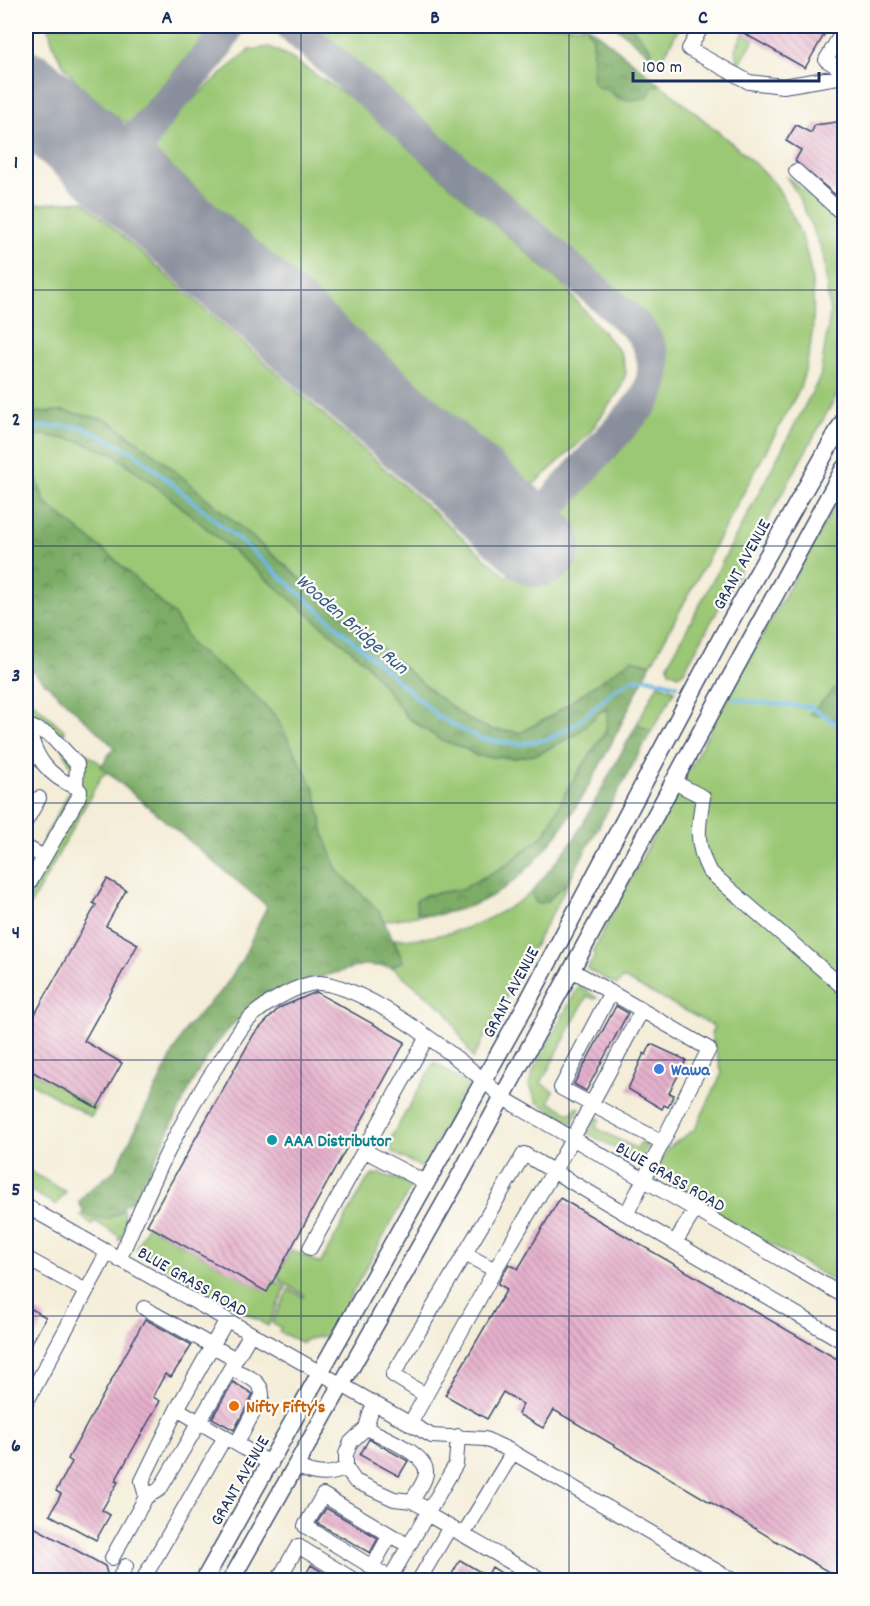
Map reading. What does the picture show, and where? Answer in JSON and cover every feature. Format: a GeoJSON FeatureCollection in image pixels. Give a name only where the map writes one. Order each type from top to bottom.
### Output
{"type":"FeatureCollection","features":[{"type":"Feature","properties":{"kind":"main road","name":"GRANT AVENUE"},"geometry":{"type":"LineString","coordinates":[[206,1578],[484,1080],[721,638],[844,420]]}},
{"type":"Feature","properties":{"kind":"main road"},"geometry":{"type":"LineString","coordinates":[[231,1581],[342,1388],[502,1098],[672,781],[844,468]]}},
{"type":"Feature","properties":{"kind":"street"},"geometry":{"type":"LineString","coordinates":[[702,26],[689,49],[749,82],[783,86],[844,76]]}},
{"type":"Feature","properties":{"kind":"street"},"geometry":{"type":"LineString","coordinates":[[844,29],[826,60],[844,71]]}},
{"type":"Feature","properties":{"kind":"street"},"geometry":{"type":"LineString","coordinates":[[796,171],[844,215]]}},
{"type":"Feature","properties":{"kind":"street"},"geometry":{"type":"LineString","coordinates":[[27,726],[50,735],[77,764],[76,787]]}},
{"type":"Feature","properties":{"kind":"street"},"geometry":{"type":"LineString","coordinates":[[26,889],[80,791],[59,780],[33,750],[27,726]]}},
{"type":"Feature","properties":{"kind":"street"},"geometry":{"type":"LineString","coordinates":[[672,781],[703,797],[698,839],[700,854],[710,871],[844,987]]}},
{"type":"Feature","properties":{"kind":"street"},"geometry":{"type":"LineString","coordinates":[[26,821],[39,798]]}},
{"type":"Feature","properties":{"kind":"street"},"geometry":{"type":"LineString","coordinates":[[26,847],[44,857]]}},
{"type":"Feature","properties":{"kind":"street"},"geometry":{"type":"LineString","coordinates":[[572,970],[709,1049],[627,1213]]}},
{"type":"Feature","properties":{"kind":"street","name":"BLUE GRASS ROAD"},"geometry":{"type":"LineString","coordinates":[[119,1260],[152,1185],[198,1094],[249,1019],[296,987],[319,983],[348,992],[386,1009],[484,1080],[502,1098],[844,1296]]}},
{"type":"Feature","properties":{"kind":"street"},"geometry":{"type":"LineString","coordinates":[[611,992],[561,1088],[662,1142]]}},
{"type":"Feature","properties":{"kind":"street"},"geometry":{"type":"LineString","coordinates":[[410,1424],[495,1270],[572,1140],[642,1010]]}},
{"type":"Feature","properties":{"kind":"street"},"geometry":{"type":"LineString","coordinates":[[310,1248],[427,1037]]}},
{"type":"Feature","properties":{"kind":"street"},"geometry":{"type":"LineString","coordinates":[[365,1151],[427,1183]]}},
{"type":"Feature","properties":{"kind":"street"},"geometry":{"type":"LineString","coordinates":[[424,1395],[393,1375],[524,1154],[555,1169],[844,1342]]}},
{"type":"Feature","properties":{"kind":"street","name":"BLUE GRASS ROAD"},"geometry":{"type":"LineString","coordinates":[[26,1206],[342,1388],[432,1436],[484,1439],[513,1452],[732,1581]]}},
{"type":"Feature","properties":{"kind":"street"},"geometry":{"type":"LineString","coordinates":[[676,1241],[694,1210]]}},
{"type":"Feature","properties":{"kind":"street"},"geometry":{"type":"LineString","coordinates":[[26,1403],[107,1253]]}},
{"type":"Feature","properties":{"kind":"street"},"geometry":{"type":"LineString","coordinates":[[465,1254],[495,1270]]}},
{"type":"Feature","properties":{"kind":"street"},"geometry":{"type":"LineString","coordinates":[[26,1257],[86,1291]]}},
{"type":"Feature","properties":{"kind":"street"},"geometry":{"type":"LineString","coordinates":[[144,1308],[213,1346],[259,1383],[262,1390],[262,1396],[231,1440],[145,1576]]}},
{"type":"Feature","properties":{"kind":"street"},"geometry":{"type":"LineString","coordinates":[[146,1497],[142,1480],[177,1409],[226,1321]]}},
{"type":"Feature","properties":{"kind":"street"},"geometry":{"type":"LineString","coordinates":[[112,1558],[146,1497],[160,1490],[250,1335]]}},
{"type":"Feature","properties":{"kind":"street"},"geometry":{"type":"LineString","coordinates":[[373,1404],[366,1428],[351,1442],[346,1454],[346,1468],[355,1481],[394,1499],[412,1500],[450,1527],[542,1581]]}},
{"type":"Feature","properties":{"kind":"street"},"geometry":{"type":"LineString","coordinates":[[177,1409],[270,1464]]}},
{"type":"Feature","properties":{"kind":"street"},"geometry":{"type":"LineString","coordinates":[[366,1428],[408,1450],[424,1462],[425,1478],[412,1500]]}},
{"type":"Feature","properties":{"kind":"street"},"geometry":{"type":"LineString","coordinates":[[409,1546],[323,1495],[306,1526],[372,1566],[389,1579],[409,1546],[456,1464],[458,1436]]}},
{"type":"Feature","properties":{"kind":"street"},"geometry":{"type":"LineString","coordinates":[[463,1535],[513,1452]]}},
{"type":"Feature","properties":{"kind":"street"},"geometry":{"type":"LineString","coordinates":[[297,1466],[310,1473],[325,1474],[346,1468]]}},
{"type":"Feature","properties":{"kind":"street"},"geometry":{"type":"LineString","coordinates":[[419,1581],[450,1527]]}},
{"type":"Feature","properties":{"kind":"street"},"geometry":{"type":"LineString","coordinates":[[372,1566],[390,1535]]}},
{"type":"Feature","properties":{"kind":"street"},"geometry":{"type":"LineString","coordinates":[[278,1581],[298,1546],[354,1581]]}},
{"type":"Feature","properties":{"kind":"street"},"geometry":{"type":"LineString","coordinates":[[118,1581],[126,1566]]}},
{"type":"Feature","properties":{"kind":"green space"},"geometry":{"type":"Polygon","coordinates":[[[49,26],[210,26],[201,41],[130,122],[121,121],[75,80],[58,56],[49,26]]]}},
{"type":"Feature","properties":{"kind":"green space"},"geometry":{"type":"Polygon","coordinates":[[[312,26],[588,26],[594,41],[592,77],[620,100],[660,84],[733,144],[774,183],[798,228],[806,250],[811,273],[813,319],[811,343],[800,388],[651,664],[632,659],[551,716],[522,732],[492,730],[468,719],[436,695],[162,460],[64,411],[26,413],[26,205],[83,201],[507,577],[648,419],[662,392],[666,366],[660,342],[643,316],[312,26]]]}},
{"type":"Feature","properties":{"kind":"green space"},"geometry":{"type":"Polygon","coordinates":[[[588,26],[660,84],[652,88],[648,97],[624,99],[595,86],[592,77],[593,37],[588,31],[588,26]]]}},
{"type":"Feature","properties":{"kind":"green space"},"geometry":{"type":"Polygon","coordinates":[[[615,26],[631,26],[652,51],[650,55],[615,26]]]}},
{"type":"Feature","properties":{"kind":"green space"},"geometry":{"type":"Polygon","coordinates":[[[631,26],[680,26],[660,63],[650,55],[652,51],[631,26]]]}},
{"type":"Feature","properties":{"kind":"green space"},"geometry":{"type":"Polygon","coordinates":[[[744,33],[754,39],[738,67],[734,65],[738,59],[735,49],[744,33]]]}},
{"type":"Feature","properties":{"kind":"green space"},"geometry":{"type":"Polygon","coordinates":[[[269,47],[286,55],[352,99],[561,283],[621,353],[626,373],[620,390],[587,436],[533,485],[155,152],[155,141],[181,110],[250,50],[269,47]]]}},
{"type":"Feature","properties":{"kind":"green space"},"geometry":{"type":"Polygon","coordinates":[[[786,176],[844,224],[844,382],[685,669],[679,675],[669,671],[668,665],[820,377],[830,314],[823,253],[798,195],[786,176]]]}},
{"type":"Feature","properties":{"kind":"green space"},"geometry":{"type":"Polygon","coordinates":[[[64,411],[108,420],[162,460],[436,695],[468,719],[492,730],[522,732],[551,716],[632,659],[651,664],[597,771],[575,809],[550,843],[523,873],[492,896],[457,910],[432,915],[417,912],[416,901],[425,895],[462,889],[505,866],[545,834],[568,788],[606,731],[608,709],[599,713],[577,734],[538,754],[515,758],[477,756],[464,748],[441,740],[408,718],[366,663],[166,494],[112,453],[78,441],[43,435],[26,438],[26,413],[64,411]]]}},
{"type":"Feature","properties":{"kind":"green space"},"geometry":{"type":"Polygon","coordinates":[[[43,435],[78,441],[112,453],[166,494],[366,663],[408,718],[441,740],[464,748],[477,756],[515,758],[538,754],[577,734],[599,712],[609,708],[606,731],[568,788],[545,834],[505,866],[462,889],[425,895],[416,901],[417,912],[422,915],[384,921],[379,911],[337,870],[276,717],[246,687],[192,646],[175,616],[112,557],[45,503],[32,465],[26,467],[26,438],[43,435]]]}},
{"type":"Feature","properties":{"kind":"green space"},"geometry":{"type":"Polygon","coordinates":[[[32,465],[45,503],[112,557],[175,616],[192,646],[246,687],[276,717],[315,790],[324,834],[337,870],[379,911],[403,961],[392,967],[363,965],[286,987],[234,1023],[212,1049],[195,1077],[136,1199],[124,1205],[120,1213],[106,1219],[85,1215],[79,1202],[88,1191],[115,1170],[186,1028],[224,988],[242,960],[267,906],[101,767],[114,747],[26,665],[26,467],[32,465]]]}},
{"type":"Feature","properties":{"kind":"green space"},"geometry":{"type":"Polygon","coordinates":[[[844,489],[844,679],[819,707],[832,719],[844,717],[844,1287],[671,1186],[673,1182],[656,1172],[668,1148],[695,1129],[722,1073],[711,1034],[714,1026],[623,978],[617,985],[587,969],[595,954],[592,952],[724,704],[844,489]]]}},
{"type":"Feature","properties":{"kind":"green space"},"geometry":{"type":"Polygon","coordinates":[[[844,679],[844,717],[832,719],[810,714],[844,679]]]}},
{"type":"Feature","properties":{"kind":"green space"},"geometry":{"type":"Polygon","coordinates":[[[658,684],[675,690],[651,732],[637,724],[658,684]]]}},
{"type":"Feature","properties":{"kind":"green space"},"geometry":{"type":"Polygon","coordinates":[[[26,696],[65,731],[64,734],[45,728],[26,709],[26,696]]]}},
{"type":"Feature","properties":{"kind":"green space"},"geometry":{"type":"Polygon","coordinates":[[[637,724],[651,732],[568,882],[546,902],[537,904],[531,893],[575,838],[637,724]]]}},
{"type":"Feature","properties":{"kind":"green space"},"geometry":{"type":"Polygon","coordinates":[[[62,747],[85,753],[103,765],[101,767],[107,772],[101,777],[26,913],[26,873],[72,787],[72,769],[62,747]]]}},
{"type":"Feature","properties":{"kind":"green space"},"geometry":{"type":"Polygon","coordinates":[[[568,882],[473,1058],[446,1011],[392,967],[403,961],[394,939],[413,939],[467,928],[499,913],[531,893],[537,903],[546,902],[568,882]]]}},
{"type":"Feature","properties":{"kind":"green space"},"geometry":{"type":"Polygon","coordinates":[[[579,985],[597,998],[587,996],[541,1083],[553,1091],[549,1102],[571,1114],[576,1107],[580,1108],[572,1123],[537,1102],[529,1084],[534,1069],[579,985]]]}},
{"type":"Feature","properties":{"kind":"green space"},"geometry":{"type":"Polygon","coordinates":[[[434,1063],[460,1080],[471,1080],[422,1168],[392,1152],[390,1140],[434,1063]]]}},
{"type":"Feature","properties":{"kind":"green space"},"geometry":{"type":"Polygon","coordinates":[[[26,1068],[97,1108],[91,1117],[26,1080],[26,1068]]]}},
{"type":"Feature","properties":{"kind":"green space"},"geometry":{"type":"Polygon","coordinates":[[[597,1117],[600,1119],[596,1128],[637,1149],[641,1142],[648,1144],[640,1162],[587,1133],[597,1117]]]}},
{"type":"Feature","properties":{"kind":"green space"},"geometry":{"type":"Polygon","coordinates":[[[26,1169],[66,1192],[56,1205],[26,1188],[26,1169]]]}},
{"type":"Feature","properties":{"kind":"green space"},"geometry":{"type":"Polygon","coordinates":[[[381,1174],[412,1185],[331,1331],[326,1335],[305,1340],[303,1343],[279,1332],[281,1328],[272,1323],[289,1289],[303,1297],[304,1295],[278,1279],[290,1251],[293,1250],[320,1264],[366,1182],[373,1175],[381,1174]]]}},
{"type":"Feature","properties":{"kind":"green space"},"geometry":{"type":"Polygon","coordinates":[[[123,1207],[126,1226],[121,1240],[118,1240],[119,1236],[95,1221],[92,1225],[81,1216],[83,1212],[85,1215],[120,1213],[123,1207]]]}},
{"type":"Feature","properties":{"kind":"green space"},"geometry":{"type":"Polygon","coordinates":[[[147,1225],[266,1291],[273,1280],[286,1287],[268,1326],[139,1252],[137,1248],[147,1225]]]}},
{"type":"Feature","properties":{"kind":"building"},"geometry":{"type":"Polygon","coordinates":[[[731,26],[829,26],[805,68],[731,26]]]}},
{"type":"Feature","properties":{"kind":"building"},"geometry":{"type":"Polygon","coordinates":[[[844,121],[844,202],[795,161],[801,150],[786,141],[796,125],[811,133],[815,125],[844,121]]]}},
{"type":"Feature","properties":{"kind":"building"},"geometry":{"type":"Polygon","coordinates":[[[107,879],[126,890],[106,926],[138,944],[84,1041],[122,1063],[97,1108],[26,1068],[26,1009],[35,1014],[96,905],[93,903],[107,879]]]}},
{"type":"Feature","properties":{"kind":"building","name":"AAA Distributor"},"geometry":{"type":"Polygon","coordinates":[[[316,992],[405,1042],[267,1292],[147,1225],[254,1034],[279,1008],[316,992]]]}},
{"type":"Feature","properties":{"kind":"building"},"geometry":{"type":"Polygon","coordinates":[[[616,1006],[628,1013],[586,1091],[574,1084],[616,1006]]]}},
{"type":"Feature","properties":{"kind":"building","name":"Wawa"},"geometry":{"type":"Polygon","coordinates":[[[651,1044],[686,1060],[669,1093],[674,1095],[668,1107],[664,1105],[662,1109],[628,1089],[644,1053],[646,1055],[651,1044]]]}},
{"type":"Feature","properties":{"kind":"building"},"geometry":{"type":"Polygon","coordinates":[[[560,1198],[844,1363],[844,1581],[554,1410],[543,1428],[518,1414],[523,1404],[503,1392],[487,1419],[445,1395],[507,1289],[498,1284],[503,1274],[509,1264],[518,1269],[560,1198]]]}},
{"type":"Feature","properties":{"kind":"building"},"geometry":{"type":"Polygon","coordinates":[[[26,1306],[46,1317],[26,1353],[26,1306]]]}},
{"type":"Feature","properties":{"kind":"building"},"geometry":{"type":"Polygon","coordinates":[[[145,1319],[192,1345],[171,1377],[165,1374],[153,1397],[160,1401],[115,1481],[118,1482],[102,1510],[110,1515],[96,1540],[50,1515],[61,1494],[56,1491],[72,1462],[68,1459],[145,1319]]]}},
{"type":"Feature","properties":{"kind":"building","name":"Nifty Fifty's"},"geometry":{"type":"Polygon","coordinates":[[[233,1382],[253,1394],[234,1430],[212,1418],[233,1382]]]}},
{"type":"Feature","properties":{"kind":"building"},"geometry":{"type":"Polygon","coordinates":[[[369,1439],[408,1461],[399,1476],[360,1455],[369,1439]]]}},
{"type":"Feature","properties":{"kind":"building"},"geometry":{"type":"Polygon","coordinates":[[[326,1508],[378,1538],[370,1553],[317,1523],[326,1508]]]}},
{"type":"Feature","properties":{"kind":"building"},"geometry":{"type":"Polygon","coordinates":[[[34,1527],[105,1566],[109,1581],[26,1581],[26,1543],[34,1527]]]}},
{"type":"Feature","properties":{"kind":"building"},"geometry":{"type":"Polygon","coordinates":[[[460,1560],[487,1576],[492,1567],[514,1581],[448,1581],[460,1560]]]}},
{"type":"Feature","properties":{"kind":"building"},"geometry":{"type":"Polygon","coordinates":[[[311,1565],[337,1581],[302,1581],[311,1565]]]}},
{"type":"Feature","properties":{"kind":"waterway","name":"Wooden Bridge Run"},"geometry":{"type":"LineString","coordinates":[[26,429],[45,426],[82,427],[135,453],[244,544],[440,718],[481,739],[521,744],[549,739],[577,723],[617,688],[634,679],[647,678],[677,685]]}},
{"type":"Feature","properties":{"kind":"waterway","name":"Wooden Bridge Run"},"geometry":{"type":"LineString","coordinates":[[734,698],[751,702],[811,707],[838,725],[844,723]]}},
{"type":"Feature","properties":{"kind":"taxiway"},"geometry":{"type":"LineString","coordinates":[[161,212],[143,190],[136,169],[140,147],[150,126],[217,45],[227,26]]}},
{"type":"Feature","properties":{"kind":"taxiway"},"geometry":{"type":"LineString","coordinates":[[292,26],[636,326],[648,343],[654,370],[645,400],[525,533]]}},
{"type":"Feature","properties":{"kind":"taxiway"},"geometry":{"type":"LineString","coordinates":[[72,133],[94,142],[114,145],[132,139],[151,124]]}},
{"type":"Feature","properties":{"kind":"runway"},"geometry":{"type":"LineString","coordinates":[[26,93],[539,545]]}},
{"type":"Feature","properties":{"kind":"place","name":"Wawa"},"geometry":{"type":"Point","coordinates":[659,1069]}},
{"type":"Feature","properties":{"kind":"place","name":"AAA Distributor"},"geometry":{"type":"Point","coordinates":[272,1140]}},
{"type":"Feature","properties":{"kind":"place","name":"Nifty Fifty's"},"geometry":{"type":"Point","coordinates":[234,1406]}}]}
